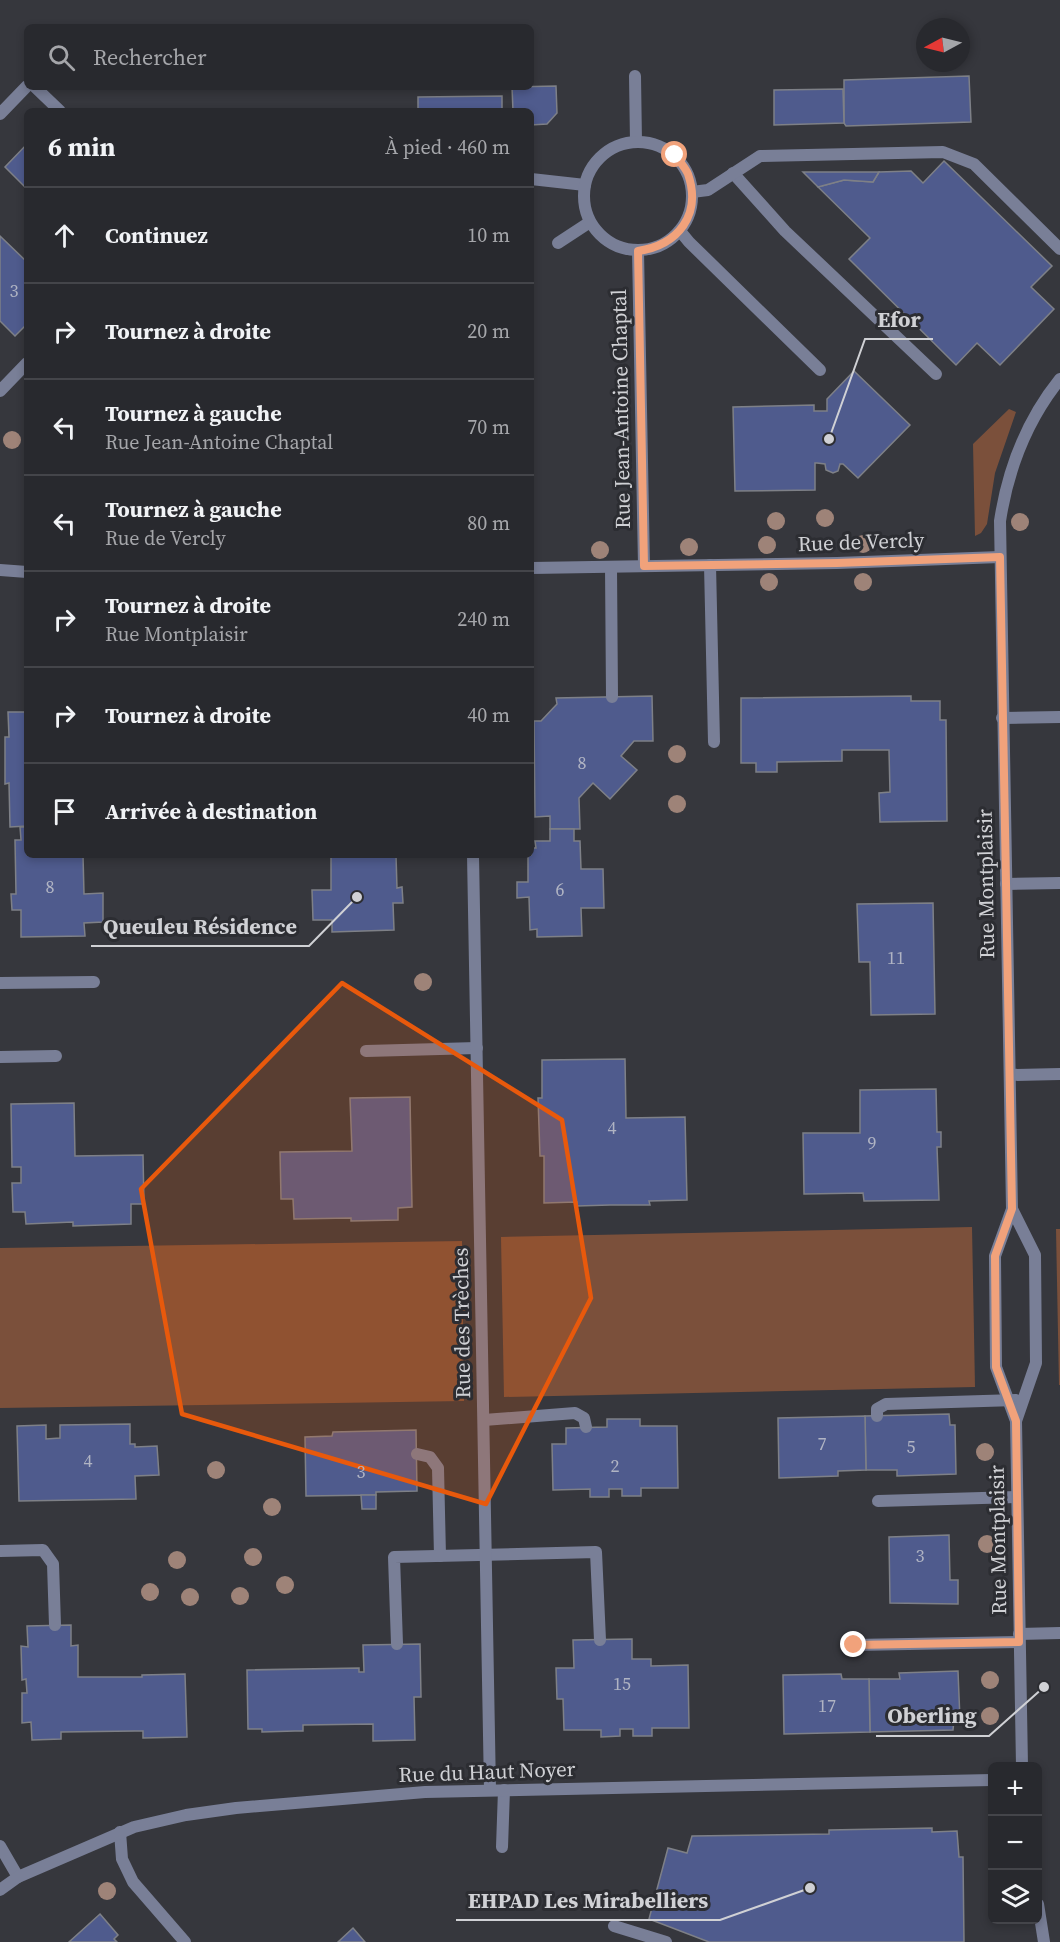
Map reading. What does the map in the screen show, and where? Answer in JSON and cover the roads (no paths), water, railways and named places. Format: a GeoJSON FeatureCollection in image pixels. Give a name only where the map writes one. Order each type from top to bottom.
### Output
{"type":"FeatureCollection","features":[{"type":"Feature","properties":{"kind":"street"},"geometry":{"type":"LineString","coordinates":[[635,76],[636,142]]}},
{"type":"Feature","properties":{"kind":"street"},"geometry":{"type":"LineString","coordinates":[[0,114],[24,89]]}},
{"type":"Feature","properties":{"kind":"street"},"geometry":{"type":"LineString","coordinates":[[38,90],[57,108]]}},
{"type":"Feature","properties":{"kind":"street"},"geometry":{"type":"LineString","coordinates":[[636,142],[656,145],[675,155],[687,172],[692,192],[690,213],[680,231],[669,242],[654,249],[638,251],[619,247],[602,237],[590,222],[584,204],[585,185],[595,163],[613,148],[636,142]]}},
{"type":"Feature","properties":{"kind":"street"},"geometry":{"type":"LineString","coordinates":[[692,192],[708,190],[760,156],[943,152],[974,164],[1060,249]]}},
{"type":"Feature","properties":{"kind":"street"},"geometry":{"type":"LineString","coordinates":[[733,173],[785,231],[936,374]]}},
{"type":"Feature","properties":{"kind":"street"},"geometry":{"type":"LineString","coordinates":[[534,178],[585,185]]}},
{"type":"Feature","properties":{"kind":"street"},"geometry":{"type":"LineString","coordinates":[[558,243],[590,222]]}},
{"type":"Feature","properties":{"kind":"street"},"geometry":{"type":"LineString","coordinates":[[680,231],[689,243],[820,370]]}},
{"type":"Feature","properties":{"kind":"street","name":"Rue Jean-Antoine Chaptal"},"geometry":{"type":"LineString","coordinates":[[638,251],[644,566]]}},
{"type":"Feature","properties":{"kind":"street"},"geometry":{"type":"LineString","coordinates":[[0,391],[24,366]]}},
{"type":"Feature","properties":{"kind":"street"},"geometry":{"type":"LineString","coordinates":[[1000,557],[1002,510],[1019,446],[1043,400],[1060,379]]}},
{"type":"Feature","properties":{"kind":"street","name":"Rue de Vercly"},"geometry":{"type":"LineString","coordinates":[[534,568],[837,563],[1000,557]]}},
{"type":"Feature","properties":{"kind":"street","name":"Rue Montplaisir"},"geometry":{"type":"LineString","coordinates":[[1000,557],[1012,1209],[995,1256],[996,1367],[1016,1421]]}},
{"type":"Feature","properties":{"kind":"street"},"geometry":{"type":"LineString","coordinates":[[710,565],[714,742]]}},
{"type":"Feature","properties":{"kind":"street"},"geometry":{"type":"LineString","coordinates":[[611,567],[612,697]]}},
{"type":"Feature","properties":{"kind":"street"},"geometry":{"type":"LineString","coordinates":[[0,570],[24,572]]}},
{"type":"Feature","properties":{"kind":"street"},"geometry":{"type":"LineString","coordinates":[[1002,718],[1060,717]]}},
{"type":"Feature","properties":{"kind":"street","name":"Rue des Trèches"},"geometry":{"type":"LineString","coordinates":[[473,858],[490,1790]]}},
{"type":"Feature","properties":{"kind":"street"},"geometry":{"type":"LineString","coordinates":[[1006,884],[1060,883]]}},
{"type":"Feature","properties":{"kind":"street"},"geometry":{"type":"LineString","coordinates":[[0,983],[94,982]]}},
{"type":"Feature","properties":{"kind":"street"},"geometry":{"type":"LineString","coordinates":[[366,1051],[477,1048]]}},
{"type":"Feature","properties":{"kind":"street"},"geometry":{"type":"LineString","coordinates":[[0,1057],[56,1056]]}},
{"type":"Feature","properties":{"kind":"street"},"geometry":{"type":"LineString","coordinates":[[1010,1075],[1060,1074]]}},
{"type":"Feature","properties":{"kind":"street","name":"Rue Montplaisir"},"geometry":{"type":"LineString","coordinates":[[1012,1209],[1035,1255],[1036,1363],[1016,1421],[1022,1762]]}},
{"type":"Feature","properties":{"kind":"street"},"geometry":{"type":"LineString","coordinates":[[877,1416],[877,1409],[886,1404],[1023,1400]]}},
{"type":"Feature","properties":{"kind":"street"},"geometry":{"type":"LineString","coordinates":[[483,1420],[575,1413],[584,1418],[586,1427]]}},
{"type":"Feature","properties":{"kind":"street"},"geometry":{"type":"LineString","coordinates":[[417,1454],[430,1457],[438,1468],[440,1556]]}},
{"type":"Feature","properties":{"kind":"street"},"geometry":{"type":"LineString","coordinates":[[878,1501],[1017,1497]]}},
{"type":"Feature","properties":{"kind":"street"},"geometry":{"type":"LineString","coordinates":[[0,1551],[43,1550],[53,1564],[56,1625]]}},
{"type":"Feature","properties":{"kind":"street"},"geometry":{"type":"LineString","coordinates":[[397,1644],[394,1557],[596,1552],[600,1640]]}},
{"type":"Feature","properties":{"kind":"street"},"geometry":{"type":"LineString","coordinates":[[854,1645],[1019,1638],[1060,1634]]}},
{"type":"Feature","properties":{"kind":"street","name":"Rue du Haut Noyer"},"geometry":{"type":"LineString","coordinates":[[0,1890],[18,1877],[120,1832],[186,1815],[236,1808],[425,1792],[988,1780]]}},
{"type":"Feature","properties":{"kind":"street"},"geometry":{"type":"LineString","coordinates":[[502,1847],[504,1790]]}},
{"type":"Feature","properties":{"kind":"street"},"geometry":{"type":"LineString","coordinates":[[120,1832],[122,1859],[133,1882],[185,1942]]}},
{"type":"Feature","properties":{"kind":"street"},"geometry":{"type":"LineString","coordinates":[[0,1846],[18,1877]]}},
{"type":"Feature","properties":{"kind":"street"},"geometry":{"type":"LineString","coordinates":[[1041,1924],[1044,1942]]}},
{"type":"Feature","properties":{"kind":"street"},"geometry":{"type":"LineString","coordinates":[[614,1926],[666,1942]]}},
{"type":"Feature","properties":{"kind":"place","name":"Efor"},"geometry":{"type":"Point","coordinates":[829,439]}},
{"type":"Feature","properties":{"kind":"place","name":"Queuleu Résidence"},"geometry":{"type":"Point","coordinates":[357,897]}},
{"type":"Feature","properties":{"kind":"place","name":"Oberling"},"geometry":{"type":"Point","coordinates":[1044,1687]}},
{"type":"Feature","properties":{"kind":"place","name":"EHPAD Les Mirabelliers"},"geometry":{"type":"Point","coordinates":[810,1888]}}]}
